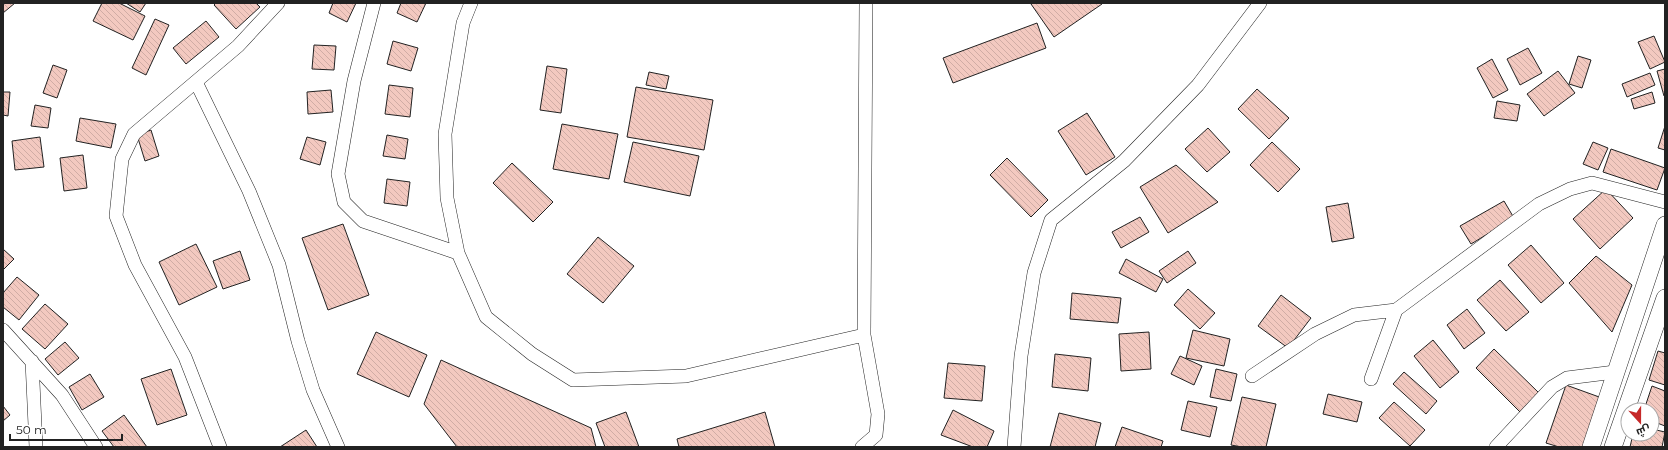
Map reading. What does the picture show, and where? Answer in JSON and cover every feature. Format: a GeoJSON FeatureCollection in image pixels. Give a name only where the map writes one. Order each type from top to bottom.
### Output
{"type":"FeatureCollection","features":[{"type":"Feature","properties":{"kind":"street"},"geometry":{"type":"LineString","coordinates":[[220,447],[185,357],[135,266],[116,216],[122,159],[134,134],[238,46],[278,3]]}},
{"type":"Feature","properties":{"kind":"street"},"geometry":{"type":"LineString","coordinates":[[374,3],[354,81],[338,174],[344,202],[363,221],[458,253]]}},
{"type":"Feature","properties":{"kind":"street"},"geometry":{"type":"LineString","coordinates":[[471,3],[463,23],[445,134],[447,198],[458,253],[486,317],[532,354],[573,380],[686,376],[864,335]]}},
{"type":"Feature","properties":{"kind":"street"},"geometry":{"type":"LineString","coordinates":[[862,447],[876,435],[878,414],[864,335],[866,3]]}},
{"type":"Feature","properties":{"kind":"street"},"geometry":{"type":"LineString","coordinates":[[1014,447],[1021,356],[1034,272],[1051,220],[1124,161],[1198,85],[1260,3]]}},
{"type":"Feature","properties":{"kind":"street"},"geometry":{"type":"LineString","coordinates":[[196,82],[249,191],[279,265],[298,341],[313,390],[338,447]]}},
{"type":"Feature","properties":{"kind":"street"},"geometry":{"type":"LineString","coordinates":[[1252,376],[1315,334],[1354,315],[1396,310],[1539,204],[1570,189],[1592,183],[1665,202]]}},
{"type":"Feature","properties":{"kind":"street"},"geometry":{"type":"LineString","coordinates":[[1591,447],[1665,225]]}},
{"type":"Feature","properties":{"kind":"street"},"geometry":{"type":"LineString","coordinates":[[1613,447],[1665,298]]}},
{"type":"Feature","properties":{"kind":"street"},"geometry":{"type":"LineString","coordinates":[[1371,379],[1396,310]]}},
{"type":"Feature","properties":{"kind":"street"},"geometry":{"type":"LineString","coordinates":[[3,330],[62,395],[96,447]]}},
{"type":"Feature","properties":{"kind":"street"},"geometry":{"type":"LineString","coordinates":[[32,361],[36,447]]}},
{"type":"Feature","properties":{"kind":"street"},"geometry":{"type":"LineString","coordinates":[[1496,447],[1552,387],[1567,378],[1615,372]]}},
{"type":"Feature","properties":{"kind":"building"},"geometry":{"type":"Polygon","coordinates":[[[3,3],[15,3],[3,13],[3,3]]]}},
{"type":"Feature","properties":{"kind":"building"},"geometry":{"type":"Polygon","coordinates":[[[102,3],[119,3],[145,16],[133,40],[93,21],[102,3]]]}},
{"type":"Feature","properties":{"kind":"building"},"geometry":{"type":"Polygon","coordinates":[[[126,3],[146,3],[140,12],[126,3]]]}},
{"type":"Feature","properties":{"kind":"building"},"geometry":{"type":"Polygon","coordinates":[[[216,3],[256,3],[260,7],[236,29],[214,5],[216,3]]]}},
{"type":"Feature","properties":{"kind":"building"},"geometry":{"type":"Polygon","coordinates":[[[333,3],[356,3],[347,22],[329,13],[333,3]]]}},
{"type":"Feature","properties":{"kind":"building"},"geometry":{"type":"Polygon","coordinates":[[[401,3],[426,3],[417,22],[397,13],[401,3]]]}},
{"type":"Feature","properties":{"kind":"building"},"geometry":{"type":"Polygon","coordinates":[[[1031,4],[1102,4],[1054,37],[1031,4]]]}},
{"type":"Feature","properties":{"kind":"building"},"geometry":{"type":"Polygon","coordinates":[[[155,19],[169,25],[146,75],[132,68],[155,19]]]}},
{"type":"Feature","properties":{"kind":"building"},"geometry":{"type":"Polygon","coordinates":[[[206,21],[219,37],[186,64],[173,48],[206,21]]]}},
{"type":"Feature","properties":{"kind":"building"},"geometry":{"type":"Polygon","coordinates":[[[1037,23],[1046,48],[953,83],[943,58],[1037,23]]]}},
{"type":"Feature","properties":{"kind":"building"},"geometry":{"type":"Polygon","coordinates":[[[1654,36],[1665,62],[1650,69],[1638,42],[1654,36]]]}},
{"type":"Feature","properties":{"kind":"building"},"geometry":{"type":"Polygon","coordinates":[[[393,41],[418,48],[411,71],[387,64],[393,41]]]}},
{"type":"Feature","properties":{"kind":"building"},"geometry":{"type":"Polygon","coordinates":[[[314,45],[336,46],[334,70],[312,69],[314,45]]]}},
{"type":"Feature","properties":{"kind":"building"},"geometry":{"type":"Polygon","coordinates":[[[1528,48],[1542,73],[1520,85],[1507,59],[1528,48]]]}},
{"type":"Feature","properties":{"kind":"building"},"geometry":{"type":"Polygon","coordinates":[[[1578,56],[1591,60],[1582,88],[1569,84],[1578,56]]]}},
{"type":"Feature","properties":{"kind":"building"},"geometry":{"type":"Polygon","coordinates":[[[1492,59],[1508,90],[1493,98],[1477,68],[1492,59]]]}},
{"type":"Feature","properties":{"kind":"building"},"geometry":{"type":"Polygon","coordinates":[[[53,65],[67,70],[57,98],[43,93],[53,65]]]}},
{"type":"Feature","properties":{"kind":"building"},"geometry":{"type":"Polygon","coordinates":[[[547,66],[567,69],[561,113],[540,110],[547,66]]]}},
{"type":"Feature","properties":{"kind":"building"},"geometry":{"type":"Polygon","coordinates":[[[1665,69],[1665,95],[1664,96],[1657,71],[1665,69]]]}},
{"type":"Feature","properties":{"kind":"building"},"geometry":{"type":"Polygon","coordinates":[[[1558,71],[1575,93],[1544,116],[1527,94],[1558,71]]]}},
{"type":"Feature","properties":{"kind":"building"},"geometry":{"type":"Polygon","coordinates":[[[649,72],[669,76],[666,89],[646,85],[649,72]]]}},
{"type":"Feature","properties":{"kind":"building"},"geometry":{"type":"Polygon","coordinates":[[[1650,73],[1655,85],[1627,97],[1622,84],[1650,73]]]}},
{"type":"Feature","properties":{"kind":"building"},"geometry":{"type":"Polygon","coordinates":[[[389,85],[413,88],[410,117],[385,114],[389,85]]]}},
{"type":"Feature","properties":{"kind":"building"},"geometry":{"type":"Polygon","coordinates":[[[636,87],[713,100],[704,150],[627,137],[636,87]]]}},
{"type":"Feature","properties":{"kind":"building"},"geometry":{"type":"Polygon","coordinates":[[[1257,89],[1289,118],[1269,139],[1238,109],[1257,89]]]}},
{"type":"Feature","properties":{"kind":"building"},"geometry":{"type":"Polygon","coordinates":[[[331,90],[333,112],[308,114],[307,92],[331,90]]]}},
{"type":"Feature","properties":{"kind":"building"},"geometry":{"type":"Polygon","coordinates":[[[3,92],[10,92],[8,116],[3,115],[3,92]]]}},
{"type":"Feature","properties":{"kind":"building"},"geometry":{"type":"Polygon","coordinates":[[[1652,92],[1655,103],[1634,109],[1631,99],[1652,92]]]}},
{"type":"Feature","properties":{"kind":"building"},"geometry":{"type":"Polygon","coordinates":[[[1497,101],[1520,105],[1517,121],[1494,118],[1497,101]]]}},
{"type":"Feature","properties":{"kind":"building"},"geometry":{"type":"Polygon","coordinates":[[[35,105],[51,108],[48,128],[31,126],[35,105]]]}},
{"type":"Feature","properties":{"kind":"building"},"geometry":{"type":"Polygon","coordinates":[[[1087,113],[1115,157],[1086,175],[1058,131],[1087,113]]]}},
{"type":"Feature","properties":{"kind":"building"},"geometry":{"type":"Polygon","coordinates":[[[80,118],[116,124],[111,148],[76,141],[80,118]]]}},
{"type":"Feature","properties":{"kind":"building"},"geometry":{"type":"Polygon","coordinates":[[[562,124],[618,134],[609,179],[553,169],[562,124]]]}},
{"type":"Feature","properties":{"kind":"building"},"geometry":{"type":"Polygon","coordinates":[[[1665,126],[1665,150],[1658,148],[1665,126]]]}},
{"type":"Feature","properties":{"kind":"building"},"geometry":{"type":"Polygon","coordinates":[[[1208,128],[1230,152],[1207,172],[1185,149],[1208,128]]]}},
{"type":"Feature","properties":{"kind":"building"},"geometry":{"type":"Polygon","coordinates":[[[151,130],[159,156],[145,161],[137,135],[151,130]]]}},
{"type":"Feature","properties":{"kind":"building"},"geometry":{"type":"Polygon","coordinates":[[[387,135],[408,139],[405,159],[383,156],[387,135]]]}},
{"type":"Feature","properties":{"kind":"building"},"geometry":{"type":"Polygon","coordinates":[[[40,137],[44,167],[15,170],[12,141],[40,137]]]}},
{"type":"Feature","properties":{"kind":"building"},"geometry":{"type":"Polygon","coordinates":[[[307,137],[326,142],[320,165],[300,159],[307,137]]]}},
{"type":"Feature","properties":{"kind":"building"},"geometry":{"type":"Polygon","coordinates":[[[633,142],[699,156],[690,196],[624,182],[633,142]]]}},
{"type":"Feature","properties":{"kind":"building"},"geometry":{"type":"Polygon","coordinates":[[[1272,142],[1300,169],[1278,192],[1250,165],[1272,142]]]}},
{"type":"Feature","properties":{"kind":"building"},"geometry":{"type":"Polygon","coordinates":[[[1593,142],[1608,148],[1598,170],[1583,164],[1593,142]]]}},
{"type":"Feature","properties":{"kind":"building"},"geometry":{"type":"Polygon","coordinates":[[[1611,149],[1665,168],[1657,190],[1603,172],[1611,149]]]}},
{"type":"Feature","properties":{"kind":"building"},"geometry":{"type":"Polygon","coordinates":[[[83,155],[87,188],[64,191],[60,158],[83,155]]]}},
{"type":"Feature","properties":{"kind":"building"},"geometry":{"type":"Polygon","coordinates":[[[1007,158],[1048,200],[1031,217],[990,175],[1007,158]]]}},
{"type":"Feature","properties":{"kind":"building"},"geometry":{"type":"Polygon","coordinates":[[[512,163],[553,202],[533,222],[493,183],[512,163]]]}},
{"type":"Feature","properties":{"kind":"building"},"geometry":{"type":"Polygon","coordinates":[[[1176,165],[1218,202],[1168,233],[1140,187],[1176,165]]]}},
{"type":"Feature","properties":{"kind":"building"},"geometry":{"type":"Polygon","coordinates":[[[387,179],[410,182],[407,206],[384,203],[387,179]]]}},
{"type":"Feature","properties":{"kind":"building"},"geometry":{"type":"Polygon","coordinates":[[[1606,189],[1633,218],[1600,249],[1573,219],[1606,189]]]}},
{"type":"Feature","properties":{"kind":"building"},"geometry":{"type":"Polygon","coordinates":[[[1504,201],[1514,218],[1471,244],[1460,226],[1504,201]]]}},
{"type":"Feature","properties":{"kind":"building"},"geometry":{"type":"Polygon","coordinates":[[[1348,203],[1354,238],[1332,242],[1326,207],[1348,203]]]}},
{"type":"Feature","properties":{"kind":"building"},"geometry":{"type":"Polygon","coordinates":[[[1140,217],[1149,232],[1121,248],[1112,232],[1140,217]]]}},
{"type":"Feature","properties":{"kind":"building"},"geometry":{"type":"Polygon","coordinates":[[[343,224],[369,295],[328,310],[302,238],[343,224]]]}},
{"type":"Feature","properties":{"kind":"building"},"geometry":{"type":"Polygon","coordinates":[[[598,237],[634,266],[603,303],[567,274],[598,237]]]}},
{"type":"Feature","properties":{"kind":"building"},"geometry":{"type":"Polygon","coordinates":[[[196,244],[217,287],[179,305],[159,262],[196,244]]]}},
{"type":"Feature","properties":{"kind":"building"},"geometry":{"type":"Polygon","coordinates":[[[1531,245],[1564,283],[1541,303],[1508,265],[1531,245]]]}},
{"type":"Feature","properties":{"kind":"building"},"geometry":{"type":"Polygon","coordinates":[[[3,249],[14,259],[3,270],[3,249]]]}},
{"type":"Feature","properties":{"kind":"building"},"geometry":{"type":"Polygon","coordinates":[[[240,251],[250,280],[223,289],[213,261],[240,251]]]}},
{"type":"Feature","properties":{"kind":"building"},"geometry":{"type":"Polygon","coordinates":[[[1188,251],[1196,263],[1167,283],[1159,271],[1188,251]]]}},
{"type":"Feature","properties":{"kind":"building"},"geometry":{"type":"Polygon","coordinates":[[[1596,256],[1632,285],[1612,332],[1569,283],[1596,256]]]}},
{"type":"Feature","properties":{"kind":"building"},"geometry":{"type":"Polygon","coordinates":[[[1126,259],[1163,279],[1156,292],[1119,273],[1126,259]]]}},
{"type":"Feature","properties":{"kind":"building"},"geometry":{"type":"Polygon","coordinates":[[[17,277],[39,295],[19,320],[3,307],[3,293],[17,277]]]}},
{"type":"Feature","properties":{"kind":"building"},"geometry":{"type":"Polygon","coordinates":[[[1500,280],[1529,312],[1506,331],[1477,300],[1500,280]]]}},
{"type":"Feature","properties":{"kind":"building"},"geometry":{"type":"Polygon","coordinates":[[[1188,289],[1215,313],[1200,329],[1174,305],[1188,289]]]}},
{"type":"Feature","properties":{"kind":"building"},"geometry":{"type":"Polygon","coordinates":[[[1072,293],[1121,298],[1118,323],[1070,319],[1072,293]]]}},
{"type":"Feature","properties":{"kind":"building"},"geometry":{"type":"Polygon","coordinates":[[[1281,295],[1311,318],[1288,348],[1258,326],[1281,295]]]}},
{"type":"Feature","properties":{"kind":"building"},"geometry":{"type":"Polygon","coordinates":[[[45,304],[68,324],[45,349],[22,329],[45,304]]]}},
{"type":"Feature","properties":{"kind":"building"},"geometry":{"type":"Polygon","coordinates":[[[1467,309],[1485,333],[1464,349],[1447,325],[1467,309]]]}},
{"type":"Feature","properties":{"kind":"building"},"geometry":{"type":"Polygon","coordinates":[[[1193,330],[1230,339],[1224,366],[1186,358],[1193,330]]]}},
{"type":"Feature","properties":{"kind":"building"},"geometry":{"type":"Polygon","coordinates":[[[376,332],[427,355],[409,397],[357,374],[376,332]]]}},
{"type":"Feature","properties":{"kind":"building"},"geometry":{"type":"Polygon","coordinates":[[[1149,332],[1151,369],[1121,371],[1119,334],[1149,332]]]}},
{"type":"Feature","properties":{"kind":"building"},"geometry":{"type":"Polygon","coordinates":[[[1433,340],[1459,372],[1440,388],[1414,356],[1433,340]]]}},
{"type":"Feature","properties":{"kind":"building"},"geometry":{"type":"Polygon","coordinates":[[[65,342],[79,358],[58,375],[45,359],[65,342]]]}},
{"type":"Feature","properties":{"kind":"building"},"geometry":{"type":"Polygon","coordinates":[[[1494,349],[1539,393],[1520,412],[1476,368],[1494,349]]]}},
{"type":"Feature","properties":{"kind":"building"},"geometry":{"type":"Polygon","coordinates":[[[1658,351],[1665,353],[1665,385],[1649,380],[1658,351]]]}},
{"type":"Feature","properties":{"kind":"building"},"geometry":{"type":"Polygon","coordinates":[[[1055,354],[1091,358],[1088,391],[1052,387],[1055,354]]]}},
{"type":"Feature","properties":{"kind":"building"},"geometry":{"type":"Polygon","coordinates":[[[1180,356],[1202,366],[1194,385],[1171,374],[1180,356]]]}},
{"type":"Feature","properties":{"kind":"building"},"geometry":{"type":"Polygon","coordinates":[[[441,360],[591,428],[596,447],[457,447],[424,404],[441,360]]]}},
{"type":"Feature","properties":{"kind":"building"},"geometry":{"type":"Polygon","coordinates":[[[948,363],[985,366],[982,401],[944,398],[948,363]]]}},
{"type":"Feature","properties":{"kind":"building"},"geometry":{"type":"Polygon","coordinates":[[[171,369],[187,415],[157,425],[141,379],[171,369]]]}},
{"type":"Feature","properties":{"kind":"building"},"geometry":{"type":"Polygon","coordinates":[[[1216,369],[1237,374],[1231,401],[1210,397],[1216,369]]]}},
{"type":"Feature","properties":{"kind":"building"},"geometry":{"type":"Polygon","coordinates":[[[1404,372],[1437,401],[1426,414],[1393,384],[1404,372]]]}},
{"type":"Feature","properties":{"kind":"building"},"geometry":{"type":"Polygon","coordinates":[[[90,374],[104,397],[82,410],[69,387],[90,374]]]}},
{"type":"Feature","properties":{"kind":"building"},"geometry":{"type":"Polygon","coordinates":[[[1566,385],[1602,398],[1585,447],[1559,447],[1546,443],[1566,385]]]}},
{"type":"Feature","properties":{"kind":"building"},"geometry":{"type":"Polygon","coordinates":[[[1652,386],[1665,391],[1665,426],[1660,424],[1660,402],[1647,402],[1652,386]]]}},
{"type":"Feature","properties":{"kind":"building"},"geometry":{"type":"Polygon","coordinates":[[[1328,394],[1362,402],[1357,422],[1323,414],[1328,394]]]}},
{"type":"Feature","properties":{"kind":"building"},"geometry":{"type":"Polygon","coordinates":[[[1242,397],[1276,404],[1266,447],[1242,447],[1231,445],[1242,397]]]}},
{"type":"Feature","properties":{"kind":"building"},"geometry":{"type":"Polygon","coordinates":[[[1188,401],[1217,407],[1210,437],[1181,430],[1188,401]]]}},
{"type":"Feature","properties":{"kind":"building"},"geometry":{"type":"Polygon","coordinates":[[[1394,402],[1425,430],[1410,446],[1379,418],[1394,402]]]}},
{"type":"Feature","properties":{"kind":"building"},"geometry":{"type":"Polygon","coordinates":[[[3,406],[10,415],[3,421],[3,406]]]}},
{"type":"Feature","properties":{"kind":"building"},"geometry":{"type":"Polygon","coordinates":[[[953,410],[994,431],[987,447],[973,447],[941,435],[953,410]]]}},
{"type":"Feature","properties":{"kind":"building"},"geometry":{"type":"Polygon","coordinates":[[[626,412],[639,447],[605,447],[596,423],[626,412]]]}},
{"type":"Feature","properties":{"kind":"building"},"geometry":{"type":"Polygon","coordinates":[[[765,412],[775,447],[679,447],[677,439],[765,412]]]}},
{"type":"Feature","properties":{"kind":"building"},"geometry":{"type":"Polygon","coordinates":[[[1059,413],[1101,423],[1095,447],[1050,447],[1059,413]]]}},
{"type":"Feature","properties":{"kind":"building"},"geometry":{"type":"Polygon","coordinates":[[[124,415],[147,447],[114,447],[102,431],[124,415]]]}},
{"type":"Feature","properties":{"kind":"building"},"geometry":{"type":"Polygon","coordinates":[[[1122,427],[1163,441],[1161,447],[1115,447],[1122,427]]]}},
{"type":"Feature","properties":{"kind":"building"},"geometry":{"type":"Polygon","coordinates":[[[306,430],[317,447],[280,447],[306,430]]]}},
{"type":"Feature","properties":{"kind":"building"},"geometry":{"type":"Polygon","coordinates":[[[1660,431],[1665,432],[1662,447],[1630,447],[1631,442],[1660,442],[1660,431]]]}}]}
